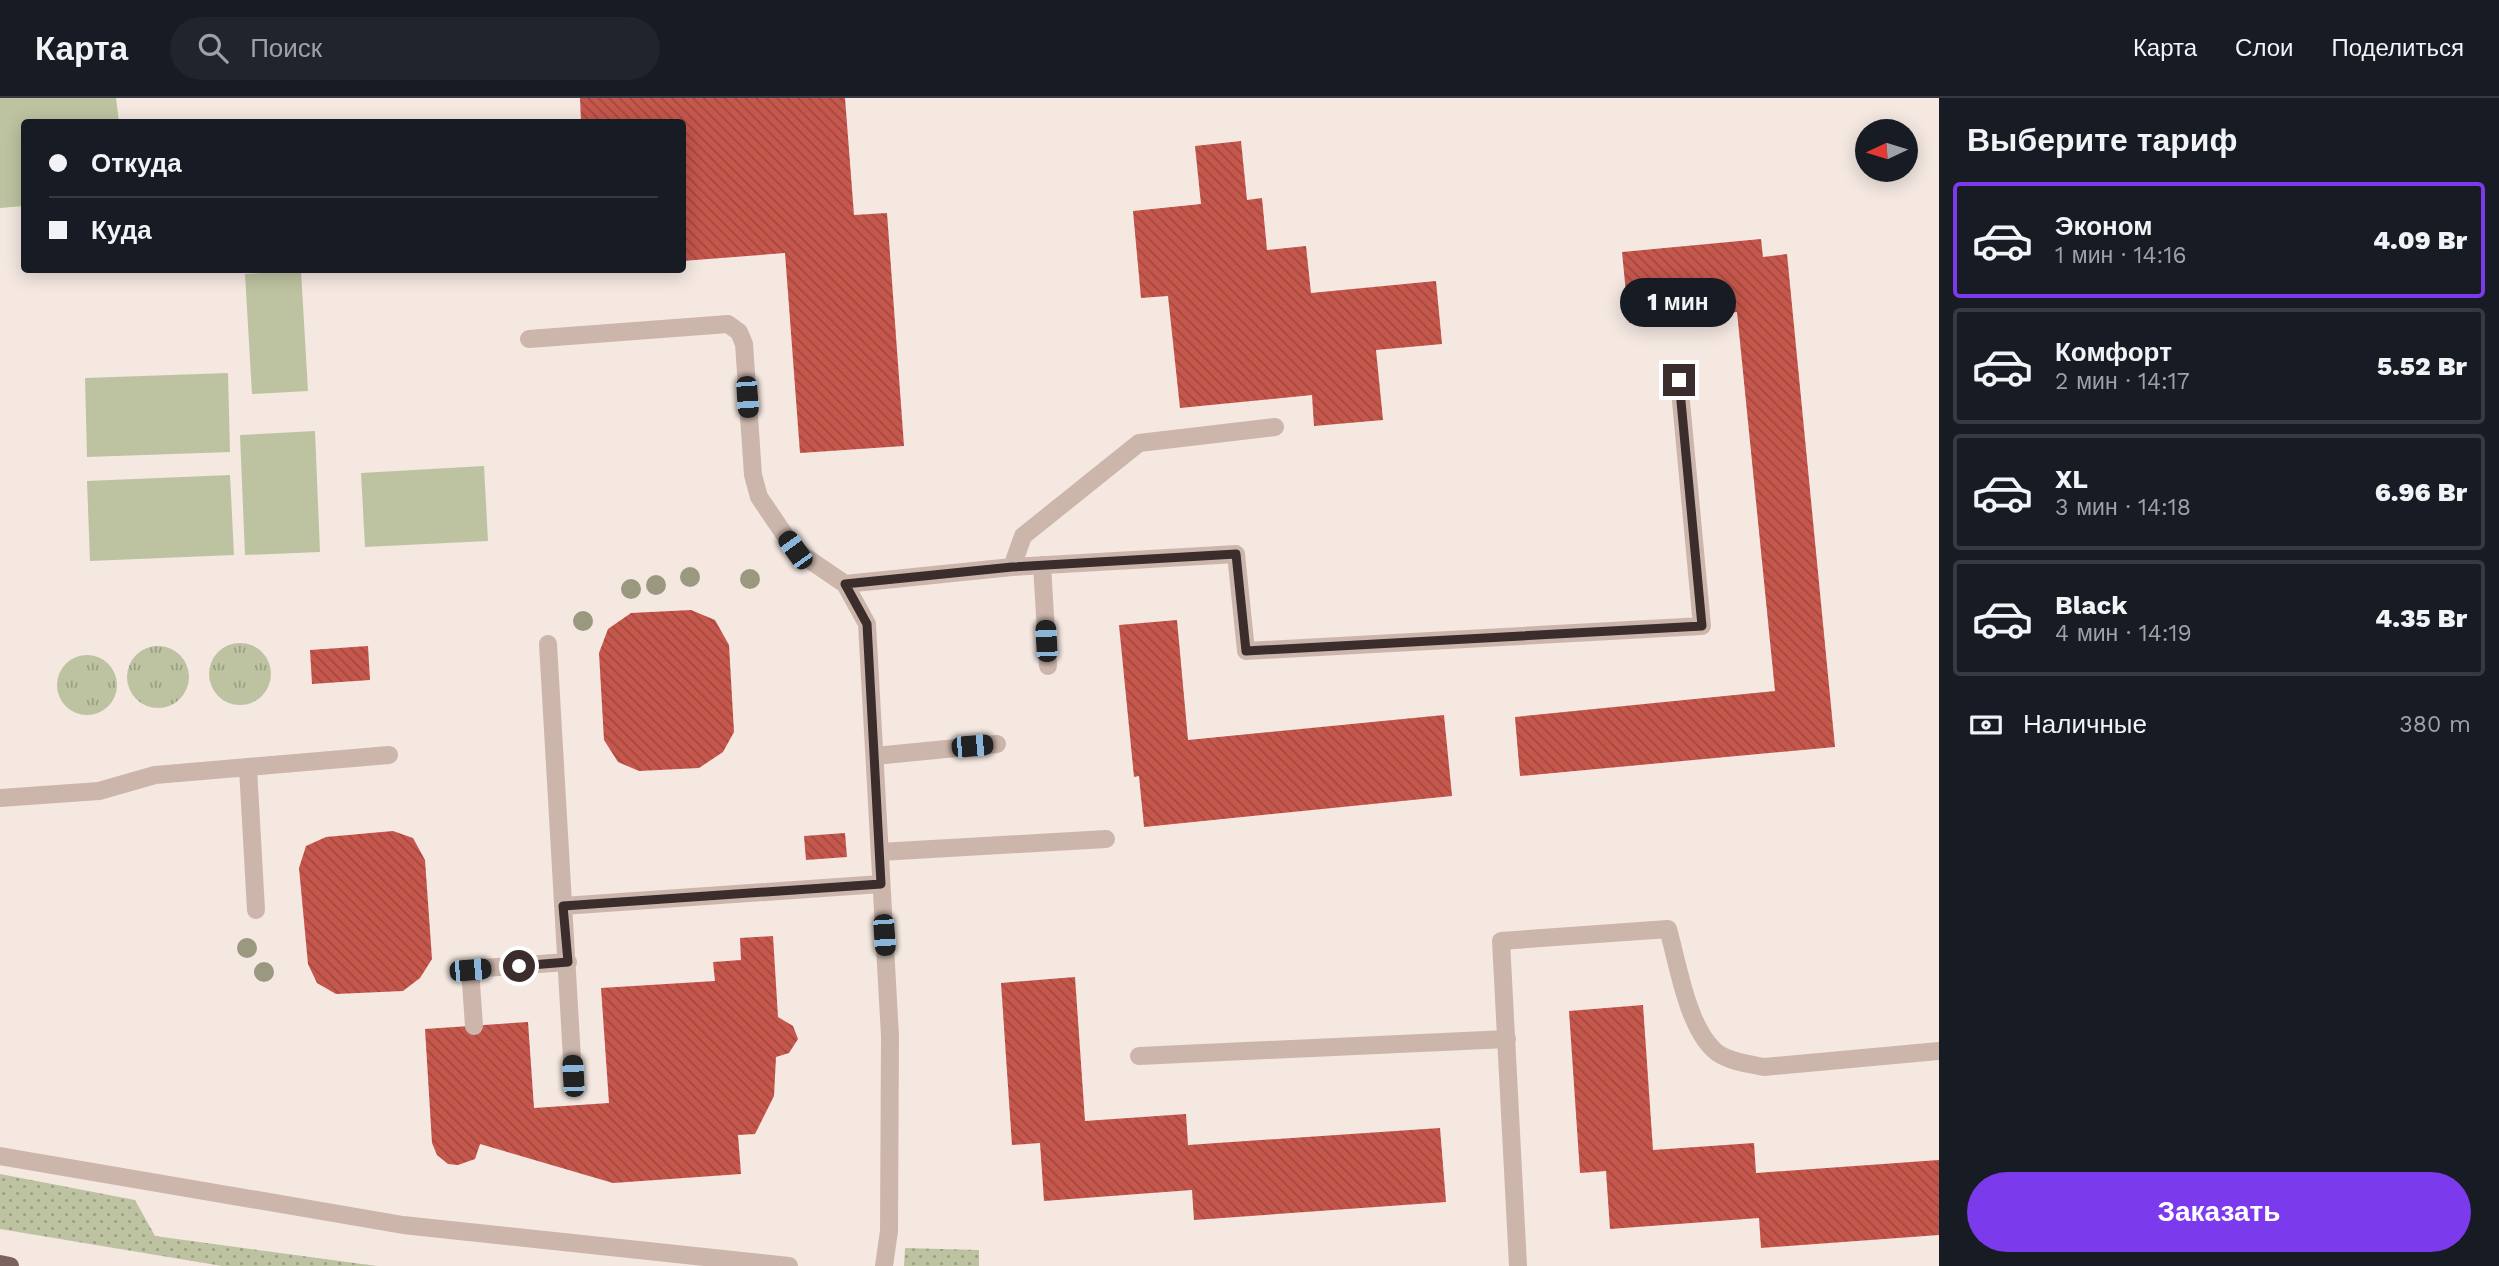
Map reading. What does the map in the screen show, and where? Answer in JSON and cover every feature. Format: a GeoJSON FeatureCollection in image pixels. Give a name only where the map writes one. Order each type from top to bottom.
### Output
{"type":"FeatureCollection","features":[{"type":"Feature","properties":{"kind":"main road"},"geometry":{"type":"LineString","coordinates":[[0,1264],[10,1266]]}},
{"type":"Feature","properties":{"kind":"lane"},"geometry":{"type":"LineString","coordinates":[[529,339],[728,324],[738,331],[744,344],[753,475],[759,497],[795,550],[845,584],[867,624],[890,1036],[889,1231],[884,1266]]}},
{"type":"Feature","properties":{"kind":"lane"},"geometry":{"type":"LineString","coordinates":[[845,584],[1012,567],[1236,554],[1246,651],[1702,626],[1679,380]]}},
{"type":"Feature","properties":{"kind":"lane"},"geometry":{"type":"LineString","coordinates":[[1012,567],[1023,536],[1139,443],[1275,427]]}},
{"type":"Feature","properties":{"kind":"lane"},"geometry":{"type":"LineString","coordinates":[[1042,565],[1048,666]]}},
{"type":"Feature","properties":{"kind":"lane"},"geometry":{"type":"LineString","coordinates":[[548,644],[573,1076]]}},
{"type":"Feature","properties":{"kind":"lane"},"geometry":{"type":"LineString","coordinates":[[875,756],[997,744]]}},
{"type":"Feature","properties":{"kind":"lane"},"geometry":{"type":"LineString","coordinates":[[0,798],[99,791],[155,775],[389,755]]}},
{"type":"Feature","properties":{"kind":"lane"},"geometry":{"type":"LineString","coordinates":[[248,768],[257,910]]}},
{"type":"Feature","properties":{"kind":"lane"},"geometry":{"type":"LineString","coordinates":[[880,852],[1106,839]]}},
{"type":"Feature","properties":{"kind":"lane"},"geometry":{"type":"LineString","coordinates":[[563,906],[881,884]]}},
{"type":"Feature","properties":{"kind":"lane"},"geometry":{"type":"LineString","coordinates":[[1518,1266],[1501,941],[1668,929],[1697,1028],[1715,1052],[1742,1063],[1764,1067],[1939,1051]]}},
{"type":"Feature","properties":{"kind":"lane"},"geometry":{"type":"LineString","coordinates":[[474,1026],[470,970],[568,962]]}},
{"type":"Feature","properties":{"kind":"lane"},"geometry":{"type":"LineString","coordinates":[[1139,1056],[1507,1039]]}},
{"type":"Feature","properties":{"kind":"lane"},"geometry":{"type":"LineString","coordinates":[[0,1156],[403,1225],[789,1266]]}},
{"type":"Feature","properties":{"kind":"green space"},"geometry":{"type":"Polygon","coordinates":[[[0,98],[116,98],[119,119],[21,119],[21,206],[0,208],[0,98]]]}},
{"type":"Feature","properties":{"kind":"green space"},"geometry":{"type":"Polygon","coordinates":[[[301,273],[308,391],[252,394],[245,274],[301,273]]]}},
{"type":"Feature","properties":{"kind":"green space"},"geometry":{"type":"Polygon","coordinates":[[[228,373],[230,452],[87,457],[85,378],[228,373]]]}},
{"type":"Feature","properties":{"kind":"green space"},"geometry":{"type":"Polygon","coordinates":[[[315,431],[320,552],[245,555],[240,435],[315,431]]]}},
{"type":"Feature","properties":{"kind":"green space"},"geometry":{"type":"Polygon","coordinates":[[[484,466],[488,541],[365,547],[361,473],[484,466]]]}},
{"type":"Feature","properties":{"kind":"green space"},"geometry":{"type":"Polygon","coordinates":[[[230,475],[234,555],[90,561],[87,481],[230,475]]]}},
{"type":"Feature","properties":{"kind":"green space"},"geometry":{"type":"Polygon","coordinates":[[[240,643],[262,652],[271,674],[262,696],[240,705],[218,696],[209,674],[218,652],[240,643]]]}},
{"type":"Feature","properties":{"kind":"green space"},"geometry":{"type":"Polygon","coordinates":[[[158,646],[180,655],[189,677],[180,699],[158,708],[136,699],[127,677],[136,655],[158,646]]]}},
{"type":"Feature","properties":{"kind":"green space"},"geometry":{"type":"Polygon","coordinates":[[[81,655],[93,655],[109,663],[115,673],[115,697],[109,707],[93,715],[81,715],[65,707],[57,691],[57,679],[65,663],[81,655]]]}},
{"type":"Feature","properties":{"kind":"green space"},"geometry":{"type":"Polygon","coordinates":[[[0,1174],[135,1200],[155,1236],[377,1266],[222,1266],[0,1229],[0,1174]]]}},
{"type":"Feature","properties":{"kind":"green space"},"geometry":{"type":"Polygon","coordinates":[[[905,1248],[979,1250],[979,1266],[904,1266],[905,1248]]]}},
{"type":"Feature","properties":{"kind":"building"},"geometry":{"type":"Polygon","coordinates":[[[580,98],[845,98],[854,215],[887,213],[904,446],[800,453],[785,253],[686,261],[686,119],[581,119],[580,98]]]}},
{"type":"Feature","properties":{"kind":"building"},"geometry":{"type":"Polygon","coordinates":[[[1241,141],[1247,200],[1262,198],[1267,250],[1306,246],[1311,293],[1436,281],[1442,344],[1376,350],[1383,420],[1314,426],[1312,395],[1180,408],[1168,296],[1141,298],[1133,211],[1201,204],[1195,146],[1241,141]]]}},
{"type":"Feature","properties":{"kind":"building"},"geometry":{"type":"Polygon","coordinates":[[[1761,239],[1763,257],[1787,254],[1835,747],[1520,776],[1515,717],[1775,691],[1737,312],[1629,323],[1622,252],[1761,239]]]}},
{"type":"Feature","properties":{"kind":"building"},"geometry":{"type":"Polygon","coordinates":[[[691,610],[715,620],[729,645],[734,732],[723,752],[699,768],[639,771],[618,762],[604,740],[599,653],[608,629],[631,613],[691,610]]]}},
{"type":"Feature","properties":{"kind":"building"},"geometry":{"type":"Polygon","coordinates":[[[1177,620],[1188,740],[1444,715],[1452,796],[1144,827],[1139,776],[1134,777],[1119,625],[1177,620]]]}},
{"type":"Feature","properties":{"kind":"building"},"geometry":{"type":"Polygon","coordinates":[[[368,646],[370,680],[312,684],[310,650],[368,646]]]}},
{"type":"Feature","properties":{"kind":"building"},"geometry":{"type":"Polygon","coordinates":[[[393,831],[413,838],[425,860],[432,959],[420,978],[403,991],[336,994],[317,983],[308,964],[299,868],[306,846],[326,837],[393,831]]]}},
{"type":"Feature","properties":{"kind":"building"},"geometry":{"type":"Polygon","coordinates":[[[845,833],[847,857],[806,860],[804,836],[845,833]]]}},
{"type":"Feature","properties":{"kind":"building"},"geometry":{"type":"Polygon","coordinates":[[[773,936],[778,1017],[793,1026],[798,1039],[789,1053],[776,1057],[774,1096],[755,1134],[738,1135],[741,1174],[613,1183],[480,1144],[475,1159],[458,1165],[448,1164],[437,1155],[432,1143],[425,1029],[528,1022],[534,1108],[609,1103],[601,988],[715,981],[713,962],[741,960],[740,938],[773,936]]]}},
{"type":"Feature","properties":{"kind":"building"},"geometry":{"type":"Polygon","coordinates":[[[1075,977],[1085,1121],[1186,1114],[1188,1145],[1440,1128],[1446,1202],[1194,1220],[1192,1190],[1044,1201],[1040,1143],[1012,1145],[1001,983],[1075,977]]]}},
{"type":"Feature","properties":{"kind":"building"},"geometry":{"type":"Polygon","coordinates":[[[1643,1005],[1653,1150],[1754,1143],[1756,1173],[1939,1160],[1939,1235],[1761,1248],[1759,1218],[1610,1229],[1606,1171],[1580,1173],[1569,1011],[1643,1005]]]}},
{"type":"Feature","properties":{"kind":"route"},"geometry":{"type":"LineString","coordinates":[[519,966],[568,962],[563,906],[881,884],[867,624],[845,584],[1012,567],[1236,554],[1246,651],[1702,626],[1679,380]]}}]}
